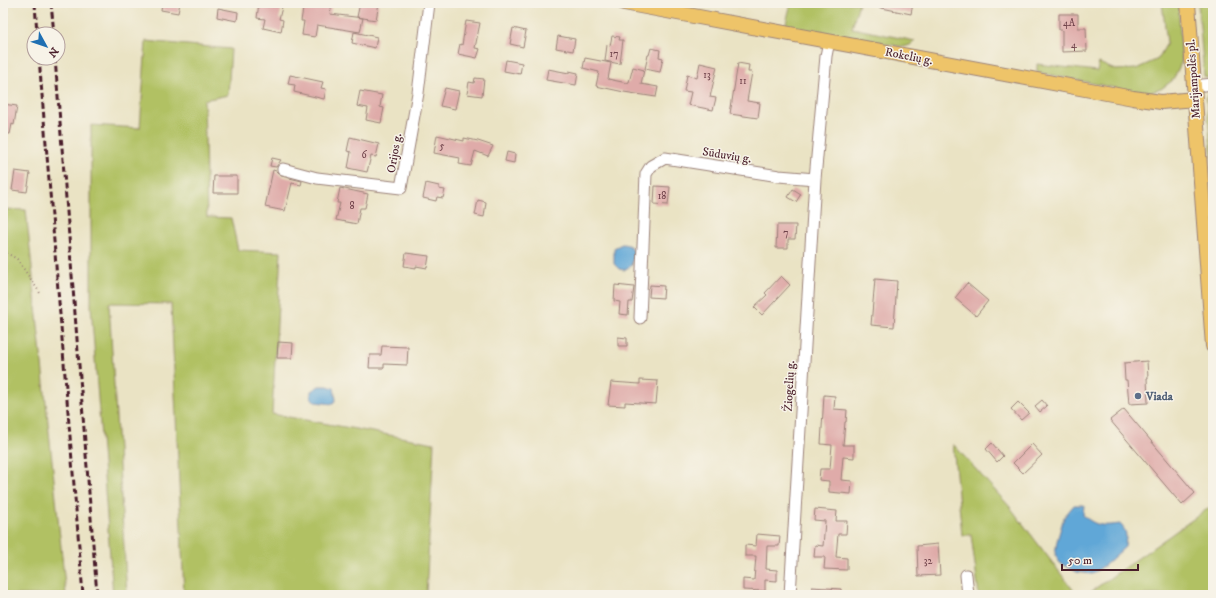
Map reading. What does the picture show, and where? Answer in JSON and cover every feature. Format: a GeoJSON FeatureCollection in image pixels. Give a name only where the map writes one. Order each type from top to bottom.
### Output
{"type":"FeatureCollection","features":[{"type":"Feature","properties":{"kind":"main road","name":"Rokelių g."},"geometry":{"type":"LineString","coordinates":[[624,3],[1133,98],[1161,102],[1194,92]]}},
{"type":"Feature","properties":{"kind":"main road","name":"Marijampolės pl."},"geometry":{"type":"LineString","coordinates":[[1188,3],[1213,346]]}},
{"type":"Feature","properties":{"kind":"street","name":"Orijos g."},"geometry":{"type":"LineString","coordinates":[[283,169],[317,178],[401,188],[418,93],[429,3]]}},
{"type":"Feature","properties":{"kind":"street"},"geometry":{"type":"LineString","coordinates":[[815,179],[826,56],[829,41]]}},
{"type":"Feature","properties":{"kind":"street"},"geometry":{"type":"LineString","coordinates":[[1194,92],[1213,84]]}},
{"type":"Feature","properties":{"kind":"street","name":"Sūduvių g."},"geometry":{"type":"LineString","coordinates":[[640,318],[646,174],[650,166],[665,158],[779,176],[815,179]]}},
{"type":"Feature","properties":{"kind":"street","name":"Žiogelių g."},"geometry":{"type":"LineString","coordinates":[[790,595],[815,179]]}},
{"type":"Feature","properties":{"kind":"street"},"geometry":{"type":"LineString","coordinates":[[966,575],[968,595]]}},
{"type":"Feature","properties":{"kind":"path"},"geometry":{"type":"LineString","coordinates":[[3,251],[17,259],[40,293]]}},
{"type":"Feature","properties":{"kind":"green space"},"geometry":{"type":"Polygon","coordinates":[[[791,3],[859,3],[852,28],[915,41],[904,47],[785,27],[791,3]]]}},
{"type":"Feature","properties":{"kind":"green space"},"geometry":{"type":"Polygon","coordinates":[[[1162,3],[1178,3],[1182,61],[1173,80],[1161,89],[1145,94],[1037,72],[1037,64],[1097,71],[1099,63],[1115,70],[1136,69],[1158,59],[1167,43],[1162,3]]]}},
{"type":"Feature","properties":{"kind":"green space"},"geometry":{"type":"Polygon","coordinates":[[[1198,3],[1212,3],[1213,79],[1209,79],[1204,76],[1198,3]]]}},
{"type":"Feature","properties":{"kind":"green space"},"geometry":{"type":"Polygon","coordinates":[[[146,41],[231,49],[228,95],[204,100],[207,217],[231,218],[238,250],[281,252],[272,414],[434,443],[426,595],[401,592],[380,595],[184,595],[171,304],[109,303],[127,595],[113,595],[91,306],[91,125],[140,128],[146,41]]]}},
{"type":"Feature","properties":{"kind":"green space"},"geometry":{"type":"Polygon","coordinates":[[[1213,91],[1213,171],[1206,96],[1213,91]]]}},
{"type":"Feature","properties":{"kind":"green space"},"geometry":{"type":"Polygon","coordinates":[[[3,209],[26,210],[66,595],[3,595],[3,209]]]}},
{"type":"Feature","properties":{"kind":"green space"},"geometry":{"type":"Polygon","coordinates":[[[953,444],[1010,507],[1077,595],[979,595],[971,535],[962,535],[953,444]]]}},
{"type":"Feature","properties":{"kind":"green space"},"geometry":{"type":"Polygon","coordinates":[[[1213,505],[1213,595],[1086,595],[1213,505]]]}},
{"type":"Feature","properties":{"kind":"water"},"geometry":{"type":"Polygon","coordinates":[[[622,244],[630,246],[633,251],[632,265],[624,270],[619,269],[614,264],[614,248],[622,244]]]}},
{"type":"Feature","properties":{"kind":"water"},"geometry":{"type":"Polygon","coordinates":[[[319,386],[334,388],[336,399],[333,404],[315,402],[311,397],[311,391],[319,386]]]}},
{"type":"Feature","properties":{"kind":"water"},"geometry":{"type":"Polygon","coordinates":[[[1074,505],[1084,505],[1083,515],[1092,522],[1100,525],[1120,524],[1125,532],[1125,547],[1105,565],[1092,574],[1077,572],[1060,563],[1055,555],[1057,541],[1064,517],[1074,505]]]}},
{"type":"Feature","properties":{"kind":"building"},"geometry":{"type":"Polygon","coordinates":[[[162,3],[180,3],[178,13],[161,10],[162,3]]]}},
{"type":"Feature","properties":{"kind":"building"},"geometry":{"type":"Polygon","coordinates":[[[259,3],[283,3],[279,19],[283,20],[281,32],[263,28],[265,19],[257,18],[259,3]]]}},
{"type":"Feature","properties":{"kind":"building"},"geometry":{"type":"Polygon","coordinates":[[[304,3],[332,3],[330,14],[363,18],[360,32],[317,25],[315,37],[302,35],[304,21],[301,21],[304,3]]]}},
{"type":"Feature","properties":{"kind":"building"},"geometry":{"type":"Polygon","coordinates":[[[360,3],[379,3],[376,20],[357,17],[360,3]]]}},
{"type":"Feature","properties":{"kind":"building"},"geometry":{"type":"Polygon","coordinates":[[[877,3],[913,3],[911,14],[877,7],[877,3]]]}},
{"type":"Feature","properties":{"kind":"building"},"geometry":{"type":"Polygon","coordinates":[[[218,8],[238,12],[237,21],[217,17],[218,8]]]}},
{"type":"Feature","properties":{"kind":"building"},"geometry":{"type":"Polygon","coordinates":[[[1059,14],[1078,14],[1078,28],[1086,28],[1087,51],[1062,52],[1062,30],[1059,30],[1059,14]]]}},
{"type":"Feature","properties":{"kind":"building"},"geometry":{"type":"Polygon","coordinates":[[[466,21],[480,23],[475,48],[480,49],[477,58],[458,54],[460,44],[462,45],[466,21]]]}},
{"type":"Feature","properties":{"kind":"building"},"geometry":{"type":"Polygon","coordinates":[[[513,28],[526,31],[523,47],[510,44],[513,28]]]}},
{"type":"Feature","properties":{"kind":"building"},"geometry":{"type":"Polygon","coordinates":[[[354,32],[377,37],[375,48],[352,43],[354,32]]]}},
{"type":"Feature","properties":{"kind":"building"},"geometry":{"type":"Polygon","coordinates":[[[558,36],[575,39],[573,51],[556,48],[558,36]]]}},
{"type":"Feature","properties":{"kind":"building"},"geometry":{"type":"Polygon","coordinates":[[[612,36],[620,37],[619,40],[623,40],[620,64],[605,61],[607,45],[610,46],[612,36]]]}},
{"type":"Feature","properties":{"kind":"building"},"geometry":{"type":"Polygon","coordinates":[[[651,48],[660,50],[659,57],[663,58],[660,72],[645,69],[651,48]]]}},
{"type":"Feature","properties":{"kind":"building"},"geometry":{"type":"Polygon","coordinates":[[[585,58],[611,63],[608,79],[627,83],[629,82],[633,67],[644,70],[641,84],[658,87],[656,97],[596,86],[599,72],[583,68],[585,58]]]}},
{"type":"Feature","properties":{"kind":"building"},"geometry":{"type":"Polygon","coordinates":[[[506,60],[522,63],[520,74],[504,71],[506,60]]]}},
{"type":"Feature","properties":{"kind":"building"},"geometry":{"type":"Polygon","coordinates":[[[700,63],[717,67],[710,97],[716,98],[713,110],[688,105],[691,92],[684,91],[687,75],[697,78],[700,63]]]}},
{"type":"Feature","properties":{"kind":"building"},"geometry":{"type":"Polygon","coordinates":[[[738,63],[749,65],[748,72],[752,72],[747,101],[760,103],[758,118],[730,114],[738,63]]]}},
{"type":"Feature","properties":{"kind":"building"},"geometry":{"type":"Polygon","coordinates":[[[548,69],[578,73],[576,85],[546,80],[548,69]]]}},
{"type":"Feature","properties":{"kind":"building"},"geometry":{"type":"Polygon","coordinates":[[[290,75],[323,82],[321,88],[326,89],[324,99],[294,92],[295,85],[288,84],[290,75]]]}},
{"type":"Feature","properties":{"kind":"building"},"geometry":{"type":"Polygon","coordinates":[[[475,78],[484,79],[482,96],[467,94],[469,82],[474,83],[475,78]]]}},
{"type":"Feature","properties":{"kind":"building"},"geometry":{"type":"Polygon","coordinates":[[[445,88],[459,91],[455,109],[440,106],[445,88]]]}},
{"type":"Feature","properties":{"kind":"building"},"geometry":{"type":"Polygon","coordinates":[[[360,91],[382,95],[380,107],[384,108],[381,123],[366,120],[368,108],[357,106],[360,91]]]}},
{"type":"Feature","properties":{"kind":"building"},"geometry":{"type":"Polygon","coordinates":[[[3,104],[17,106],[14,125],[12,124],[10,134],[3,133],[3,104]]]}},
{"type":"Feature","properties":{"kind":"building"},"geometry":{"type":"Polygon","coordinates":[[[437,135],[464,141],[464,138],[493,146],[488,156],[475,151],[471,166],[459,164],[460,158],[434,153],[437,135]]]}},
{"type":"Feature","properties":{"kind":"building"},"geometry":{"type":"Polygon","coordinates":[[[350,137],[379,144],[376,157],[371,156],[367,172],[348,168],[351,152],[347,151],[350,137]]]}},
{"type":"Feature","properties":{"kind":"building"},"geometry":{"type":"Polygon","coordinates":[[[507,152],[515,154],[514,163],[505,161],[507,152]]]}},
{"type":"Feature","properties":{"kind":"building"},"geometry":{"type":"Polygon","coordinates":[[[272,158],[281,160],[276,167],[270,166],[272,158]]]}},
{"type":"Feature","properties":{"kind":"building"},"geometry":{"type":"Polygon","coordinates":[[[273,170],[281,176],[302,181],[301,185],[292,183],[285,211],[265,207],[273,170]]]}},
{"type":"Feature","properties":{"kind":"building"},"geometry":{"type":"Polygon","coordinates":[[[15,171],[30,173],[27,192],[12,190],[15,171]]]}},
{"type":"Feature","properties":{"kind":"building"},"geometry":{"type":"Polygon","coordinates":[[[214,176],[237,176],[237,193],[213,193],[214,176]]]}},
{"type":"Feature","properties":{"kind":"building"},"geometry":{"type":"Polygon","coordinates":[[[426,183],[439,186],[439,189],[445,190],[443,198],[437,197],[436,201],[423,198],[426,183]]]}},
{"type":"Feature","properties":{"kind":"building"},"geometry":{"type":"Polygon","coordinates":[[[655,186],[670,187],[668,205],[654,204],[655,186]]]}},
{"type":"Feature","properties":{"kind":"building"},"geometry":{"type":"Polygon","coordinates":[[[340,188],[368,194],[365,208],[360,208],[357,224],[336,220],[340,203],[337,203],[340,188]]]}},
{"type":"Feature","properties":{"kind":"building"},"geometry":{"type":"Polygon","coordinates":[[[793,189],[801,194],[796,202],[788,197],[793,189]]]}},
{"type":"Feature","properties":{"kind":"building"},"geometry":{"type":"Polygon","coordinates":[[[478,200],[486,202],[484,217],[475,215],[478,200]]]}},
{"type":"Feature","properties":{"kind":"building"},"geometry":{"type":"Polygon","coordinates":[[[777,225],[796,225],[795,239],[788,239],[788,248],[776,248],[777,225]]]}},
{"type":"Feature","properties":{"kind":"building"},"geometry":{"type":"Polygon","coordinates":[[[406,253],[429,256],[427,268],[404,266],[406,253]]]}},
{"type":"Feature","properties":{"kind":"building"},"geometry":{"type":"Polygon","coordinates":[[[781,276],[790,285],[762,315],[754,307],[767,295],[765,293],[781,276]]]}},
{"type":"Feature","properties":{"kind":"building"},"geometry":{"type":"Polygon","coordinates":[[[875,279],[897,281],[894,327],[871,325],[875,279]]]}},
{"type":"Feature","properties":{"kind":"building"},"geometry":{"type":"Polygon","coordinates":[[[967,283],[988,301],[976,316],[955,298],[967,283]]]}},
{"type":"Feature","properties":{"kind":"building"},"geometry":{"type":"Polygon","coordinates":[[[615,285],[634,287],[632,302],[629,302],[628,315],[619,314],[620,302],[614,301],[615,285]]]}},
{"type":"Feature","properties":{"kind":"building"},"geometry":{"type":"Polygon","coordinates":[[[650,285],[664,286],[663,298],[649,297],[650,285]]]}},
{"type":"Feature","properties":{"kind":"building"},"geometry":{"type":"Polygon","coordinates":[[[618,337],[627,338],[627,346],[618,346],[618,337]]]}},
{"type":"Feature","properties":{"kind":"building"},"geometry":{"type":"Polygon","coordinates":[[[278,342],[293,343],[292,358],[277,358],[278,342]]]}},
{"type":"Feature","properties":{"kind":"building"},"geometry":{"type":"Polygon","coordinates":[[[382,346],[408,347],[407,365],[384,364],[384,368],[369,368],[370,355],[381,355],[382,346]]]}},
{"type":"Feature","properties":{"kind":"building"},"geometry":{"type":"Polygon","coordinates":[[[1147,361],[1148,403],[1129,404],[1124,363],[1147,361]]]}},
{"type":"Feature","properties":{"kind":"building"},"geometry":{"type":"Polygon","coordinates":[[[640,380],[658,381],[656,404],[625,402],[625,406],[608,405],[611,382],[640,384],[640,380]]]}},
{"type":"Feature","properties":{"kind":"building"},"geometry":{"type":"Polygon","coordinates":[[[824,395],[835,396],[834,409],[847,410],[843,445],[854,445],[854,458],[843,457],[841,480],[852,481],[851,494],[829,492],[829,481],[819,480],[820,469],[830,469],[832,445],[821,444],[824,395]]]}},
{"type":"Feature","properties":{"kind":"building"},"geometry":{"type":"Polygon","coordinates":[[[1042,400],[1047,406],[1040,412],[1035,406],[1042,400]]]}},
{"type":"Feature","properties":{"kind":"building"},"geometry":{"type":"Polygon","coordinates":[[[1018,402],[1029,413],[1021,420],[1011,409],[1018,402]]]}},
{"type":"Feature","properties":{"kind":"building"},"geometry":{"type":"Polygon","coordinates":[[[1124,409],[1195,493],[1182,505],[1110,420],[1124,409]]]}},
{"type":"Feature","properties":{"kind":"building"},"geometry":{"type":"Polygon","coordinates":[[[992,443],[1003,456],[997,462],[986,449],[992,443]]]}},
{"type":"Feature","properties":{"kind":"building"},"geometry":{"type":"Polygon","coordinates":[[[1032,444],[1042,455],[1023,473],[1013,463],[1032,444]]]}},
{"type":"Feature","properties":{"kind":"building"},"geometry":{"type":"Polygon","coordinates":[[[815,509],[837,511],[836,521],[847,521],[846,534],[838,534],[836,557],[847,558],[847,570],[824,569],[825,557],[814,557],[815,545],[823,546],[825,521],[814,520],[815,509]]]}},
{"type":"Feature","properties":{"kind":"building"},"geometry":{"type":"Polygon","coordinates":[[[757,534],[780,536],[779,546],[767,546],[766,569],[777,570],[777,581],[765,580],[765,591],[743,590],[743,579],[754,580],[756,556],[745,556],[745,545],[756,546],[757,534]]]}},
{"type":"Feature","properties":{"kind":"building"},"geometry":{"type":"Polygon","coordinates":[[[938,544],[940,575],[918,576],[917,546],[938,544]]]}},
{"type":"Feature","properties":{"kind":"building"},"geometry":{"type":"Polygon","coordinates":[[[812,587],[841,589],[841,595],[812,595],[812,587]]]}},
{"type":"Feature","properties":{"kind":"railway"},"geometry":{"type":"LineString","coordinates":[[35,3],[36,26]]}},
{"type":"Feature","properties":{"kind":"railway"},"geometry":{"type":"LineString","coordinates":[[51,3],[53,26]]}},
{"type":"Feature","properties":{"kind":"railway"},"geometry":{"type":"LineString","coordinates":[[40,66],[83,595]]}},
{"type":"Feature","properties":{"kind":"railway"},"geometry":{"type":"LineString","coordinates":[[56,66],[97,595]]}},
{"type":"Feature","properties":{"kind":"place","name":"Viada"},"geometry":{"type":"Point","coordinates":[1138,396]}}]}
